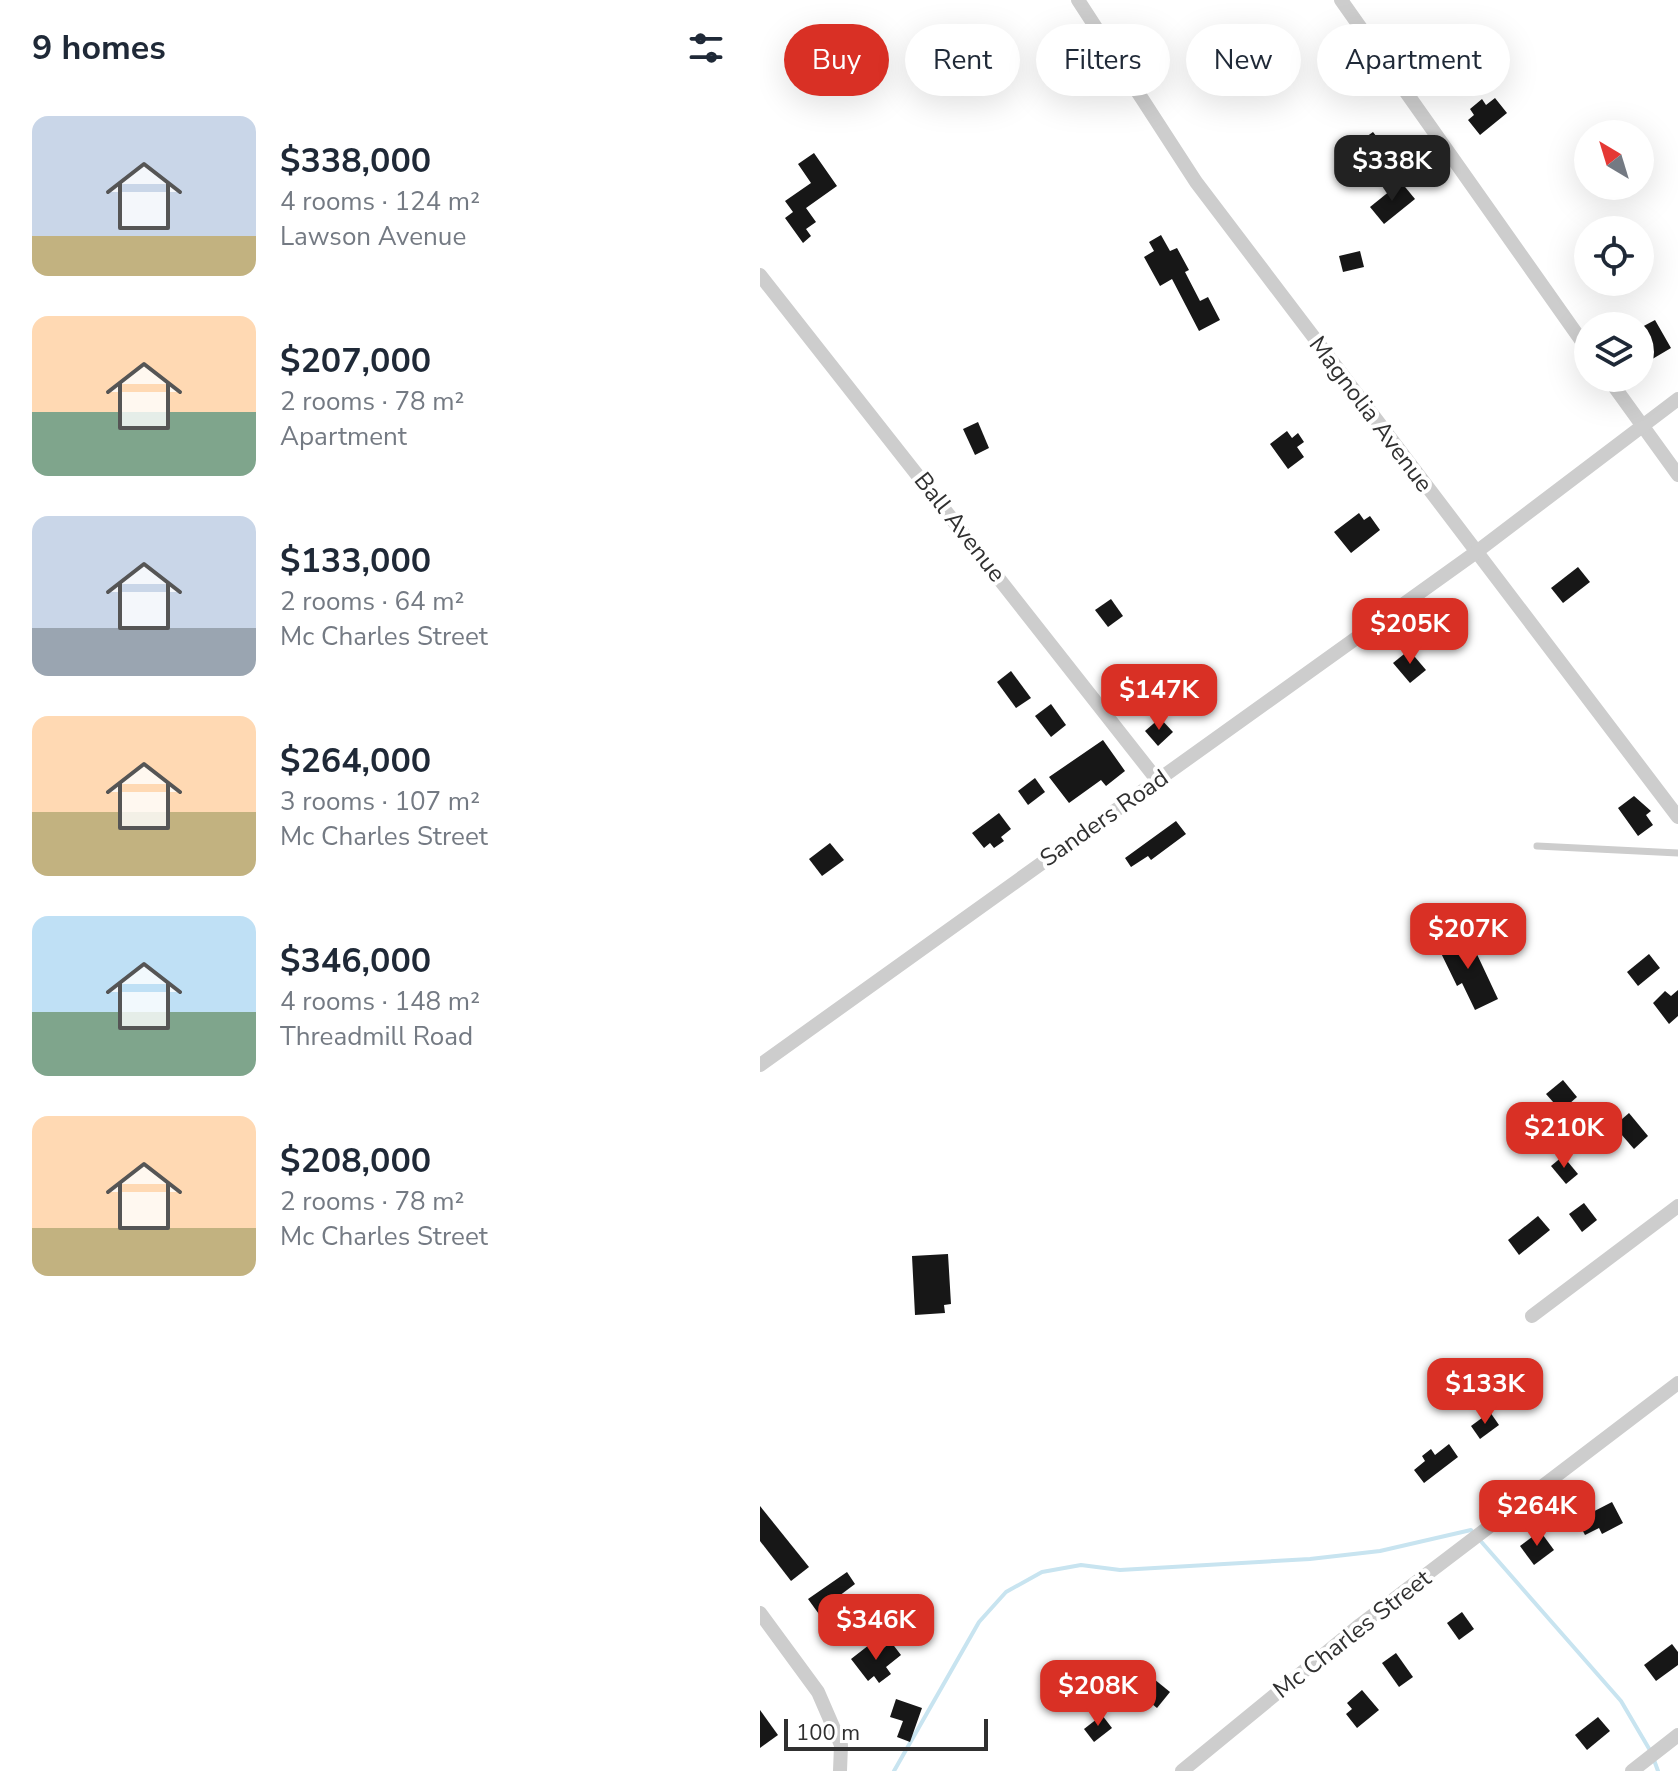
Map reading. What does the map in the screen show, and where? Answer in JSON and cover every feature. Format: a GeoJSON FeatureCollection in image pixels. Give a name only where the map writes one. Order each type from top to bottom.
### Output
{"type":"FeatureCollection","features":[{"type":"Feature","properties":{"kind":"street","name":"Magnolia Avenue"},"geometry":{"type":"LineString","coordinates":[[1078,0],[1196,182],[1678,817]]}},
{"type":"Feature","properties":{"kind":"street"},"geometry":{"type":"LineString","coordinates":[[1341,0],[1574,330]]}},
{"type":"Feature","properties":{"kind":"street","name":"Ball Avenue"},"geometry":{"type":"LineString","coordinates":[[760,275],[1158,781]]}},
{"type":"Feature","properties":{"kind":"street"},"geometry":{"type":"LineString","coordinates":[[1618,392],[1678,475]]}},
{"type":"Feature","properties":{"kind":"street","name":"Sanders Road"},"geometry":{"type":"LineString","coordinates":[[760,1065],[1475,553],[1678,399]]}},
{"type":"Feature","properties":{"kind":"street"},"geometry":{"type":"LineString","coordinates":[[1532,1316],[1678,1206]]}},
{"type":"Feature","properties":{"kind":"street","name":"Mc Charles Street"},"geometry":{"type":"LineString","coordinates":[[1182,1771],[1360,1625],[1678,1383]]}},
{"type":"Feature","properties":{"kind":"street"},"geometry":{"type":"LineString","coordinates":[[760,1613],[818,1692],[841,1745],[840,1771]]}},
{"type":"Feature","properties":{"kind":"street"},"geometry":{"type":"LineString","coordinates":[[1632,1771],[1678,1735]]}},
{"type":"Feature","properties":{"kind":"lane"},"geometry":{"type":"LineString","coordinates":[[1537,846],[1678,853]]}},
{"type":"Feature","properties":{"kind":"building"},"geometry":{"type":"Polygon","coordinates":[[[1495,98],[1507,113],[1480,135],[1468,120],[1474,115],[1470,109],[1482,99],[1486,105],[1495,98]]]}},
{"type":"Feature","properties":{"kind":"building"},"geometry":{"type":"Polygon","coordinates":[[[1373,132],[1383,145],[1377,149],[1387,162],[1379,168],[1359,142],[1373,132]]]}},
{"type":"Feature","properties":{"kind":"building"},"geometry":{"type":"Polygon","coordinates":[[[814,153],[837,186],[806,208],[816,222],[806,229],[811,236],[803,243],[785,218],[793,212],[785,201],[811,183],[798,164],[814,153]]]}},
{"type":"Feature","properties":{"kind":"building"},"geometry":{"type":"Polygon","coordinates":[[[1401,182],[1415,199],[1384,224],[1370,207],[1401,182]]]}},
{"type":"Feature","properties":{"kind":"building"},"geometry":{"type":"Polygon","coordinates":[[[1161,235],[1170,251],[1177,248],[1200,301],[1208,297],[1220,320],[1199,331],[1172,279],[1160,286],[1144,257],[1154,251],[1149,242],[1161,235]]]}},
{"type":"Feature","properties":{"kind":"building"},"geometry":{"type":"Polygon","coordinates":[[[1360,251],[1364,267],[1343,272],[1339,256],[1360,251]]]}},
{"type":"Feature","properties":{"kind":"building"},"geometry":{"type":"Polygon","coordinates":[[[1654,321],[1671,348],[1654,358],[1654,321]]]}},
{"type":"Feature","properties":{"kind":"building"},"geometry":{"type":"Polygon","coordinates":[[[978,422],[989,448],[975,455],[963,429],[978,422]]]}},
{"type":"Feature","properties":{"kind":"building"},"geometry":{"type":"Polygon","coordinates":[[[1287,431],[1292,438],[1298,433],[1304,442],[1297,447],[1304,457],[1288,469],[1270,444],[1287,431]]]}},
{"type":"Feature","properties":{"kind":"building"},"geometry":{"type":"Polygon","coordinates":[[[1359,513],[1364,520],[1370,516],[1380,530],[1351,553],[1334,532],[1359,513]]]}},
{"type":"Feature","properties":{"kind":"building"},"geometry":{"type":"Polygon","coordinates":[[[1578,567],[1590,582],[1563,603],[1551,588],[1578,567]]]}},
{"type":"Feature","properties":{"kind":"building"},"geometry":{"type":"Polygon","coordinates":[[[1111,599],[1123,616],[1108,627],[1095,610],[1111,599]]]}},
{"type":"Feature","properties":{"kind":"building"},"geometry":{"type":"Polygon","coordinates":[[[1409,650],[1426,670],[1410,683],[1393,663],[1409,650]]]}},
{"type":"Feature","properties":{"kind":"building"},"geometry":{"type":"Polygon","coordinates":[[[1011,671],[1031,698],[1016,708],[997,682],[1011,671]]]}},
{"type":"Feature","properties":{"kind":"building"},"geometry":{"type":"Polygon","coordinates":[[[1051,704],[1066,725],[1051,737],[1035,716],[1051,704]]]}},
{"type":"Feature","properties":{"kind":"building"},"geometry":{"type":"Polygon","coordinates":[[[1160,718],[1173,732],[1158,746],[1145,731],[1160,718]]]}},
{"type":"Feature","properties":{"kind":"building"},"geometry":{"type":"Polygon","coordinates":[[[1103,740],[1125,771],[1106,786],[1101,780],[1069,803],[1049,777],[1103,740]]]}},
{"type":"Feature","properties":{"kind":"building"},"geometry":{"type":"Polygon","coordinates":[[[1035,778],[1045,792],[1028,805],[1018,791],[1035,778]]]}},
{"type":"Feature","properties":{"kind":"building"},"geometry":{"type":"Polygon","coordinates":[[[1634,796],[1651,811],[1646,815],[1653,825],[1638,836],[1618,808],[1634,796]]]}},
{"type":"Feature","properties":{"kind":"building"},"geometry":{"type":"Polygon","coordinates":[[[999,813],[1011,829],[1001,837],[1004,841],[994,848],[990,843],[984,848],[972,833],[999,813]]]}},
{"type":"Feature","properties":{"kind":"building"},"geometry":{"type":"Polygon","coordinates":[[[1176,821],[1186,834],[1151,860],[1148,856],[1131,867],[1125,858],[1176,821]]]}},
{"type":"Feature","properties":{"kind":"building"},"geometry":{"type":"Polygon","coordinates":[[[830,843],[844,860],[822,876],[809,859],[830,843]]]}},
{"type":"Feature","properties":{"kind":"building"},"geometry":{"type":"Polygon","coordinates":[[[1467,933],[1498,999],[1475,1010],[1462,983],[1457,986],[1438,947],[1467,933]]]}},
{"type":"Feature","properties":{"kind":"building"},"geometry":{"type":"Polygon","coordinates":[[[1649,954],[1660,968],[1638,986],[1627,972],[1649,954]]]}},
{"type":"Feature","properties":{"kind":"building"},"geometry":{"type":"Polygon","coordinates":[[[1678,990],[1678,1016],[1669,1024],[1653,1003],[1665,991],[1671,996],[1678,990]]]}},
{"type":"Feature","properties":{"kind":"building"},"geometry":{"type":"Polygon","coordinates":[[[1563,1080],[1577,1097],[1561,1111],[1546,1094],[1563,1080]]]}},
{"type":"Feature","properties":{"kind":"building"},"geometry":{"type":"Polygon","coordinates":[[[1629,1113],[1648,1136],[1634,1149],[1614,1126],[1629,1113]]]}},
{"type":"Feature","properties":{"kind":"building"},"geometry":{"type":"Polygon","coordinates":[[[1563,1156],[1578,1174],[1566,1184],[1551,1166],[1563,1156]]]}},
{"type":"Feature","properties":{"kind":"building"},"geometry":{"type":"Polygon","coordinates":[[[1584,1203],[1597,1220],[1582,1232],[1569,1214],[1584,1203]]]}},
{"type":"Feature","properties":{"kind":"building"},"geometry":{"type":"Polygon","coordinates":[[[1538,1216],[1550,1230],[1519,1255],[1508,1240],[1538,1216]]]}},
{"type":"Feature","properties":{"kind":"building"},"geometry":{"type":"Polygon","coordinates":[[[948,1254],[951,1304],[944,1305],[945,1313],[915,1315],[912,1256],[948,1254]]]}},
{"type":"Feature","properties":{"kind":"building"},"geometry":{"type":"Polygon","coordinates":[[[1490,1412],[1499,1425],[1480,1439],[1471,1426],[1490,1412]]]}},
{"type":"Feature","properties":{"kind":"building"},"geometry":{"type":"Polygon","coordinates":[[[1449,1444],[1458,1457],[1424,1483],[1414,1470],[1425,1461],[1422,1456],[1431,1449],[1435,1455],[1449,1444]]]}},
{"type":"Feature","properties":{"kind":"building"},"geometry":{"type":"Polygon","coordinates":[[[1612,1502],[1623,1523],[1602,1534],[1599,1528],[1585,1535],[1577,1520],[1612,1502]]]}},
{"type":"Feature","properties":{"kind":"building"},"geometry":{"type":"Polygon","coordinates":[[[760,1506],[809,1567],[791,1581],[760,1541],[760,1506]]]}},
{"type":"Feature","properties":{"kind":"building"},"geometry":{"type":"Polygon","coordinates":[[[1540,1531],[1554,1550],[1534,1565],[1520,1546],[1540,1531]]]}},
{"type":"Feature","properties":{"kind":"building"},"geometry":{"type":"Polygon","coordinates":[[[847,1572],[855,1584],[839,1596],[851,1613],[829,1628],[808,1599],[847,1572]]]}},
{"type":"Feature","properties":{"kind":"building"},"geometry":{"type":"Polygon","coordinates":[[[1462,1612],[1474,1629],[1459,1640],[1447,1623],[1462,1612]]]}},
{"type":"Feature","properties":{"kind":"building"},"geometry":{"type":"Polygon","coordinates":[[[891,1642],[901,1655],[886,1667],[891,1674],[879,1683],[874,1676],[868,1681],[851,1659],[869,1645],[876,1654],[891,1642]]]}},
{"type":"Feature","properties":{"kind":"building"},"geometry":{"type":"Polygon","coordinates":[[[1672,1644],[1678,1652],[1678,1665],[1656,1681],[1644,1665],[1672,1644]]]}},
{"type":"Feature","properties":{"kind":"building"},"geometry":{"type":"Polygon","coordinates":[[[1396,1653],[1413,1677],[1399,1687],[1382,1663],[1396,1653]]]}},
{"type":"Feature","properties":{"kind":"building"},"geometry":{"type":"Polygon","coordinates":[[[1154,1679],[1170,1692],[1157,1708],[1141,1695],[1154,1679]]]}},
{"type":"Feature","properties":{"kind":"building"},"geometry":{"type":"Polygon","coordinates":[[[1362,1690],[1379,1710],[1357,1728],[1346,1714],[1352,1709],[1347,1703],[1362,1690]]]}},
{"type":"Feature","properties":{"kind":"building"},"geometry":{"type":"Polygon","coordinates":[[[896,1699],[922,1708],[910,1742],[897,1737],[903,1721],[890,1717],[896,1699]]]}},
{"type":"Feature","properties":{"kind":"building"},"geometry":{"type":"Polygon","coordinates":[[[760,1710],[778,1735],[760,1748],[760,1710]]]}},
{"type":"Feature","properties":{"kind":"building"},"geometry":{"type":"Polygon","coordinates":[[[1102,1715],[1112,1728],[1094,1742],[1084,1729],[1102,1715]]]}},
{"type":"Feature","properties":{"kind":"building"},"geometry":{"type":"Polygon","coordinates":[[[1598,1717],[1610,1731],[1587,1750],[1575,1735],[1598,1717]]]}},
{"type":"Feature","properties":{"kind":"waterway"},"geometry":{"type":"LineString","coordinates":[[894,1771],[979,1622],[1006,1592],[1042,1572],[1081,1565],[1120,1570],[1310,1559],[1380,1551],[1471,1530],[1621,1701],[1651,1752]]}},
{"type":"Feature","properties":{"kind":"waterway"},"geometry":{"type":"LineString","coordinates":[[1654,1760],[1658,1771]]}}]}
